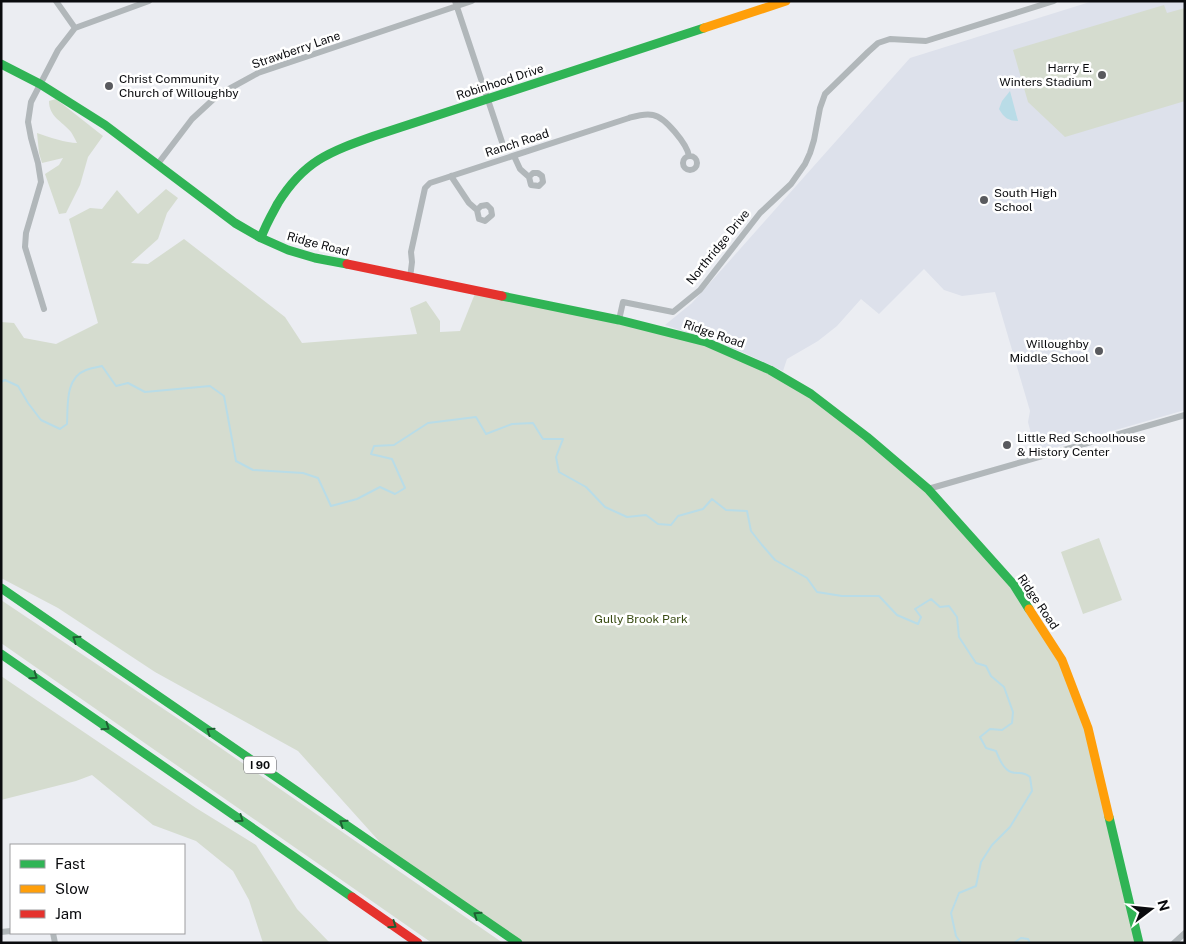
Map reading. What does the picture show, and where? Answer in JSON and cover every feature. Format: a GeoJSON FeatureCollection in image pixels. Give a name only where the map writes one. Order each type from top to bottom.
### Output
{"type":"FeatureCollection","features":[{"type":"Feature","properties":{"kind":"main road","name":"Robinhood Drive"},"geometry":{"type":"LineString","coordinates":[[261,238],[281,198],[294,179],[305,167],[321,156],[786,1]]}},
{"type":"Feature","properties":{"kind":"main road","name":"Ridge Road"},"geometry":{"type":"LineString","coordinates":[[1,64],[40,84],[105,125],[235,223],[261,238],[288,250],[315,258],[619,320],[706,342],[770,370],[810,394],[841,416],[928,489],[1014,585],[1062,660],[1088,728],[1139,943]]}},
{"type":"Feature","properties":{"kind":"main road","name":"I 90"},"geometry":{"type":"LineString","coordinates":[[1,588],[518,943]]}},
{"type":"Feature","properties":{"kind":"main road"},"geometry":{"type":"LineString","coordinates":[[1,654],[418,943]]}},
{"type":"Feature","properties":{"kind":"street"},"geometry":{"type":"LineString","coordinates":[[56,1],[75,28]]}},
{"type":"Feature","properties":{"kind":"street"},"geometry":{"type":"LineString","coordinates":[[44,309],[25,247],[26,233],[41,182],[28,122],[31,102],[58,50],[75,28],[150,1]]}},
{"type":"Feature","properties":{"kind":"street","name":"Strawberry Lane"},"geometry":{"type":"LineString","coordinates":[[157,165],[192,119],[218,95],[258,73],[456,4],[472,1]]}},
{"type":"Feature","properties":{"kind":"street","name":"Northridge Drive"},"geometry":{"type":"LineString","coordinates":[[619,320],[623,302],[673,312],[700,290],[760,213],[788,187],[805,164],[814,140],[820,108],[825,94],[878,43],[890,39],[926,41],[1054,1]]}},
{"type":"Feature","properties":{"kind":"street"},"geometry":{"type":"LineString","coordinates":[[456,4],[502,142]]}},
{"type":"Feature","properties":{"kind":"street","name":"Ranch Road"},"geometry":{"type":"LineString","coordinates":[[410,278],[411,252],[425,188],[430,183],[629,118],[648,114],[656,115],[665,121],[682,142],[689,156]]}},
{"type":"Feature","properties":{"kind":"street"},"geometry":{"type":"LineString","coordinates":[[514,156],[520,169],[529,177]]}},
{"type":"Feature","properties":{"kind":"street"},"geometry":{"type":"LineString","coordinates":[[451,176],[469,203],[477,210]]}},
{"type":"Feature","properties":{"kind":"street"},"geometry":{"type":"LineString","coordinates":[[928,489],[1185,415]]}},
{"type":"Feature","properties":{"kind":"street"},"geometry":{"type":"LineString","coordinates":[[1174,943],[1185,933]]}},
{"type":"Feature","properties":{"kind":"shaded area","name":"South High School"},"geometry":{"type":"Polygon","coordinates":[[[1093,1],[1185,1],[1185,410],[1036,453],[1028,422],[1030,411],[995,292],[962,296],[944,290],[924,269],[879,314],[861,299],[837,326],[818,341],[787,359],[783,371],[740,351],[665,325],[692,303],[910,58],[1093,1]]]}},
{"type":"Feature","properties":{"kind":"green space","name":"Harry E. Winters Stadium"},"geometry":{"type":"Polygon","coordinates":[[[1164,5],[1167,13],[1185,8],[1185,101],[1065,137],[1028,102],[1013,50],[1164,5]]]}},
{"type":"Feature","properties":{"kind":"green space"},"geometry":{"type":"Polygon","coordinates":[[[56,99],[103,136],[88,157],[80,185],[66,213],[59,214],[45,174],[59,165],[63,158],[42,163],[37,133],[77,143],[71,132],[51,111],[49,101],[56,99]]]}},
{"type":"Feature","properties":{"kind":"green space","name":"Gully Brook Park"},"geometry":{"type":"Polygon","coordinates":[[[166,189],[178,198],[167,213],[158,239],[131,263],[148,264],[184,239],[285,317],[302,343],[417,334],[410,308],[426,301],[440,321],[440,332],[460,331],[476,291],[689,336],[811,394],[928,489],[1014,585],[1062,660],[1088,727],[1140,943],[518,943],[396,860],[298,751],[155,672],[58,608],[1,578],[1,322],[14,323],[24,338],[56,344],[98,323],[69,219],[90,208],[102,209],[117,190],[138,214],[166,189]]]}},
{"type":"Feature","properties":{"kind":"green space"},"geometry":{"type":"Polygon","coordinates":[[[1099,538],[1122,600],[1083,614],[1061,552],[1099,538]]]}},
{"type":"Feature","properties":{"kind":"green space"},"geometry":{"type":"Polygon","coordinates":[[[1,600],[186,724],[503,943],[432,943],[1,643],[1,600]]]}},
{"type":"Feature","properties":{"kind":"green space"},"geometry":{"type":"Polygon","coordinates":[[[1,676],[196,808],[256,845],[297,909],[330,943],[263,943],[249,900],[233,871],[196,841],[153,825],[92,775],[76,781],[1,800],[1,676]]]}},
{"type":"Feature","properties":{"kind":"water"},"geometry":{"type":"Polygon","coordinates":[[[1010,91],[1018,121],[1007,118],[999,109],[1002,101],[1010,91]]]}},
{"type":"Feature","properties":{"kind":"waterway"},"geometry":{"type":"LineString","coordinates":[[1,382],[5,380],[18,386],[41,420],[60,429],[67,424],[69,393],[74,379],[86,370],[102,366],[116,386],[128,383],[145,392],[210,386],[224,396],[236,461],[253,470],[303,473],[318,478],[331,506],[357,499],[380,487],[395,494],[405,488],[392,459],[371,454],[374,446],[394,445],[428,423],[476,417],[486,434],[512,424],[533,423],[543,439],[563,439],[556,457],[559,472],[586,487],[605,507],[627,517],[646,515],[658,524],[671,525],[678,516],[703,509],[712,499],[726,510],[747,511],[751,531],[762,545],[775,560],[807,578],[817,592],[842,596],[879,596],[897,615],[918,624],[921,617],[915,609],[931,599],[940,607],[949,606],[957,617],[959,637],[976,663],[986,666],[991,676],[1004,687],[1013,712],[1012,723],[1002,730],[990,729],[980,737],[986,748],[996,751],[1008,771],[1030,777],[1032,791],[1010,827],[992,845],[981,862],[976,886],[959,893],[951,913],[956,936],[961,943]]}},
{"type":"Feature","properties":{"kind":"waterway"},"geometry":{"type":"LineString","coordinates":[[1014,943],[1021,938],[1028,939],[1030,943]]}},
{"type":"Feature","properties":{"kind":"traffic: fast"},"geometry":{"type":"LineString","coordinates":[[261,238],[273,211],[288,189],[308,168],[331,153],[374,136],[704,28]]}},
{"type":"Feature","properties":{"kind":"traffic: fast"},"geometry":{"type":"LineString","coordinates":[[1,64],[40,84],[105,125],[235,223],[261,238],[288,250],[315,258],[347,264]]}},
{"type":"Feature","properties":{"kind":"traffic: fast"},"geometry":{"type":"LineString","coordinates":[[502,296],[619,320],[706,342],[770,370],[811,394],[867,437],[928,489],[1014,585],[1029,609]]}},
{"type":"Feature","properties":{"kind":"traffic: fast"},"geometry":{"type":"LineString","coordinates":[[1,588],[518,943]]}},
{"type":"Feature","properties":{"kind":"traffic: fast"},"geometry":{"type":"LineString","coordinates":[[1,654],[352,897]]}},
{"type":"Feature","properties":{"kind":"traffic: fast"},"geometry":{"type":"LineString","coordinates":[[1109,817],[1139,943]]}},
{"type":"Feature","properties":{"kind":"traffic: slow"},"geometry":{"type":"LineString","coordinates":[[704,28],[786,1]]}},
{"type":"Feature","properties":{"kind":"traffic: slow"},"geometry":{"type":"LineString","coordinates":[[1029,609],[1062,660],[1088,728],[1109,817]]}},
{"type":"Feature","properties":{"kind":"traffic: jam"},"geometry":{"type":"LineString","coordinates":[[347,264],[502,296]]}},
{"type":"Feature","properties":{"kind":"traffic: jam"},"geometry":{"type":"LineString","coordinates":[[352,897],[418,943]]}},
{"type":"Feature","properties":{"kind":"place","name":"Harry E. Winters Stadium"},"geometry":{"type":"Point","coordinates":[1102,75]}},
{"type":"Feature","properties":{"kind":"place","name":"Christ Community Church of Willoughby"},"geometry":{"type":"Point","coordinates":[109,86]}},
{"type":"Feature","properties":{"kind":"place","name":"South High School"},"geometry":{"type":"Point","coordinates":[984,200]}},
{"type":"Feature","properties":{"kind":"place","name":"Willoughby Middle School"},"geometry":{"type":"Point","coordinates":[1099,351]}},
{"type":"Feature","properties":{"kind":"place","name":"Little Red Schoolhouse & History Center"},"geometry":{"type":"Point","coordinates":[1007,445]}}]}
